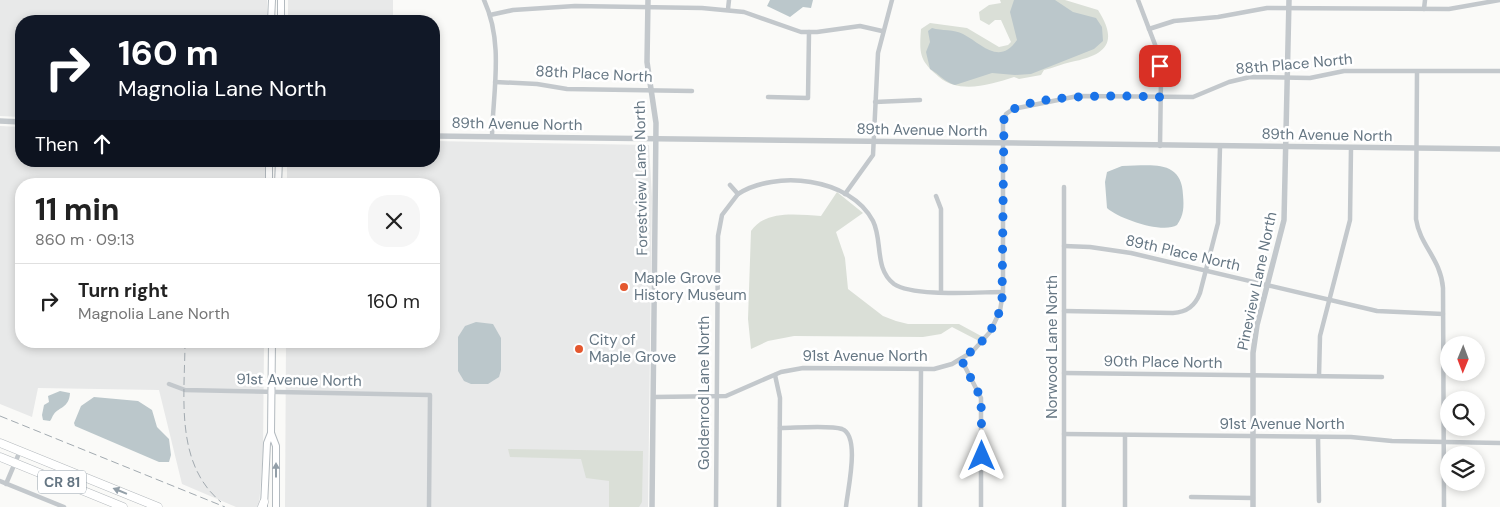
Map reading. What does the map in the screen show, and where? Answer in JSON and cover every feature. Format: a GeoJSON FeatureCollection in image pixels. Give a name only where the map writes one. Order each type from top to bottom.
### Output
{"type":"FeatureCollection","features":[{"type":"Feature","properties":{"kind":"highway","name":"CR 81"},"geometry":{"type":"LineString","coordinates":[[0,442],[158,507]]}},
{"type":"Feature","properties":{"kind":"highway","name":"CR 81"},"geometry":{"type":"LineString","coordinates":[[0,457],[123,507]]}},
{"type":"Feature","properties":{"kind":"main road"},"geometry":{"type":"LineString","coordinates":[[271,15],[272,0]]}},
{"type":"Feature","properties":{"kind":"main road"},"geometry":{"type":"LineString","coordinates":[[281,0],[281,15]]}},
{"type":"Feature","properties":{"kind":"main road"},"geometry":{"type":"LineString","coordinates":[[264,505],[267,443],[271,433],[272,348]]}},
{"type":"Feature","properties":{"kind":"main road"},"geometry":{"type":"LineString","coordinates":[[271,433],[276,446],[276,507]]}},
{"type":"Feature","properties":{"kind":"street"},"geometry":{"type":"LineString","coordinates":[[484,0],[490,15],[496,44],[496,82],[492,136]]}},
{"type":"Feature","properties":{"kind":"street","name":"Forestview Lane North"},"geometry":{"type":"LineString","coordinates":[[648,0],[647,62],[655,110],[652,507]]}},
{"type":"Feature","properties":{"kind":"street"},"geometry":{"type":"LineString","coordinates":[[728,9],[729,0]]}},
{"type":"Feature","properties":{"kind":"street"},"geometry":{"type":"LineString","coordinates":[[845,194],[872,158],[878,53],[882,31],[892,0]]}},
{"type":"Feature","properties":{"kind":"street"},"geometry":{"type":"LineString","coordinates":[[1138,0],[1159,55],[1161,97],[1160,146]]}},
{"type":"Feature","properties":{"kind":"street","name":"Pineview Lane North"},"geometry":{"type":"LineString","coordinates":[[1253,507],[1254,339],[1284,220],[1289,0]]}},
{"type":"Feature","properties":{"kind":"street"},"geometry":{"type":"LineString","coordinates":[[1424,9],[1425,0]]}},
{"type":"Feature","properties":{"kind":"street"},"geometry":{"type":"LineString","coordinates":[[1149,29],[1174,21],[1218,17],[1255,10],[1289,8],[1461,8],[1500,0]]}},
{"type":"Feature","properties":{"kind":"street"},"geometry":{"type":"LineString","coordinates":[[490,15],[513,10],[575,6],[728,9],[754,15],[793,30],[809,32],[860,26],[882,31]]}},
{"type":"Feature","properties":{"kind":"street"},"geometry":{"type":"LineString","coordinates":[[768,97],[808,98],[809,32]]}},
{"type":"Feature","properties":{"kind":"street","name":"88th Place North"},"geometry":{"type":"LineString","coordinates":[[1003,292],[1004,118],[1013,109],[1078,96],[1199,96],[1230,82],[1250,77],[1310,78],[1344,71],[1500,71]]}},
{"type":"Feature","properties":{"kind":"street"},"geometry":{"type":"LineString","coordinates":[[1417,72],[1416,219],[1420,234],[1440,268],[1443,288],[1444,507]]}},
{"type":"Feature","properties":{"kind":"street","name":"88th Place North"},"geometry":{"type":"LineString","coordinates":[[496,82],[538,84],[567,89],[692,91]]}},
{"type":"Feature","properties":{"kind":"street"},"geometry":{"type":"LineString","coordinates":[[875,102],[920,100]]}},
{"type":"Feature","properties":{"kind":"street"},"geometry":{"type":"LineString","coordinates":[[0,121],[15,122]]}},
{"type":"Feature","properties":{"kind":"street","name":"89th Avenue North"},"geometry":{"type":"LineString","coordinates":[[440,136],[1500,149]]}},
{"type":"Feature","properties":{"kind":"street"},"geometry":{"type":"LineString","coordinates":[[1064,311],[1180,312],[1195,303],[1206,271],[1218,223],[1220,146]]}},
{"type":"Feature","properties":{"kind":"street"},"geometry":{"type":"LineString","coordinates":[[1319,376],[1320,336],[1350,220],[1351,148]]}},
{"type":"Feature","properties":{"kind":"street"},"geometry":{"type":"LineString","coordinates":[[730,185],[738,194],[748,188],[766,182],[824,184],[845,194],[864,210],[874,223],[882,265],[889,279],[908,291],[1003,292]]}},
{"type":"Feature","properties":{"kind":"street","name":"Norwood Lane North"},"geometry":{"type":"LineString","coordinates":[[1064,187],[1064,507]]}},
{"type":"Feature","properties":{"kind":"street","name":"Goldenrod Lane North"},"geometry":{"type":"LineString","coordinates":[[716,507],[718,236],[722,215],[738,194]]}},
{"type":"Feature","properties":{"kind":"street"},"geometry":{"type":"LineString","coordinates":[[936,196],[941,209],[941,291]]}},
{"type":"Feature","properties":{"kind":"street","name":"89th Place North"},"geometry":{"type":"LineString","coordinates":[[1064,246],[1108,249],[1385,312],[1443,314]]}},
{"type":"Feature","properties":{"kind":"street","name":"91st Avenue North"},"geometry":{"type":"LineString","coordinates":[[654,397],[716,397],[735,393],[775,375],[803,368],[921,369],[943,366],[961,359],[981,344],[990,332],[1000,311],[1003,292]]}},
{"type":"Feature","properties":{"kind":"street"},"geometry":{"type":"LineString","coordinates":[[961,359],[981,398],[981,507]]}},
{"type":"Feature","properties":{"kind":"street"},"geometry":{"type":"LineString","coordinates":[[920,507],[921,369]]}},
{"type":"Feature","properties":{"kind":"street","name":"90th Place North"},"geometry":{"type":"LineString","coordinates":[[1064,373],[1382,377]]}},
{"type":"Feature","properties":{"kind":"street"},"geometry":{"type":"LineString","coordinates":[[775,375],[780,392],[780,507]]}},
{"type":"Feature","properties":{"kind":"street","name":"91st Avenue North"},"geometry":{"type":"LineString","coordinates":[[169,384],[185,390],[430,395],[429,507]]}},
{"type":"Feature","properties":{"kind":"street"},"geometry":{"type":"LineString","coordinates":[[780,428],[840,429],[848,434],[851,440],[851,468],[846,507]]}},
{"type":"Feature","properties":{"kind":"street","name":"91st Avenue North"},"geometry":{"type":"LineString","coordinates":[[1064,434],[1253,437],[1318,436],[1444,442],[1500,442]]}},
{"type":"Feature","properties":{"kind":"street"},"geometry":{"type":"LineString","coordinates":[[1125,435],[1125,507]]}},
{"type":"Feature","properties":{"kind":"street"},"geometry":{"type":"LineString","coordinates":[[1318,436],[1319,501]]}},
{"type":"Feature","properties":{"kind":"street"},"geometry":{"type":"LineString","coordinates":[[6,484],[20,450]]}},
{"type":"Feature","properties":{"kind":"street"},"geometry":{"type":"LineString","coordinates":[[0,481],[64,507]]}},
{"type":"Feature","properties":{"kind":"street"},"geometry":{"type":"LineString","coordinates":[[1190,497],[1253,498]]}},
{"type":"Feature","properties":{"kind":"shaded area"},"geometry":{"type":"Polygon","coordinates":[[[0,0],[267,0],[267,15],[15,15],[15,117],[0,116],[0,0]]]}},
{"type":"Feature","properties":{"kind":"shaded area"},"geometry":{"type":"Polygon","coordinates":[[[288,0],[393,0],[393,15],[288,15],[288,0]]]}},
{"type":"Feature","properties":{"kind":"shaded area"},"geometry":{"type":"Polygon","coordinates":[[[770,0],[813,0],[811,8],[803,7],[790,17],[767,6],[770,0]]]}},
{"type":"Feature","properties":{"kind":"shaded area"},"geometry":{"type":"Polygon","coordinates":[[[1000,0],[1065,0],[1098,10],[1108,31],[1106,46],[1093,56],[1044,70],[1041,75],[1019,79],[1014,77],[995,83],[965,87],[947,82],[939,77],[924,62],[922,57],[920,45],[921,29],[930,23],[967,28],[999,47],[1008,45],[1011,42],[1001,20],[995,20],[989,25],[980,20],[979,12],[989,5],[1001,3],[1000,0]]]}},
{"type":"Feature","properties":{"kind":"shaded area"},"geometry":{"type":"Polygon","coordinates":[[[1014,0],[1055,0],[1073,12],[1096,18],[1102,27],[1103,41],[1094,49],[1031,74],[992,73],[955,85],[930,69],[926,52],[930,42],[928,31],[932,28],[959,32],[984,47],[997,52],[1010,48],[1017,40],[1010,12],[1014,0]]]}},
{"type":"Feature","properties":{"kind":"shaded area"},"geometry":{"type":"Polygon","coordinates":[[[0,126],[15,127],[15,167],[265,167],[265,178],[15,178],[15,348],[264,348],[263,452],[259,507],[236,507],[182,484],[159,390],[38,388],[32,417],[0,404],[0,126]]]}},
{"type":"Feature","properties":{"kind":"shaded area"},"geometry":{"type":"Polygon","coordinates":[[[440,141],[649,145],[652,197],[648,507],[285,507],[286,348],[440,348],[440,178],[287,178],[287,167],[440,167],[440,141]]]}},
{"type":"Feature","properties":{"kind":"shaded area"},"geometry":{"type":"Polygon","coordinates":[[[1153,165],[1170,170],[1177,175],[1181,183],[1183,203],[1182,214],[1177,225],[1162,228],[1141,224],[1121,217],[1107,208],[1105,182],[1107,172],[1122,166],[1153,165]]]}},
{"type":"Feature","properties":{"kind":"shaded area"},"geometry":{"type":"Polygon","coordinates":[[[837,192],[863,213],[836,232],[845,258],[848,289],[883,316],[908,324],[959,324],[983,337],[979,341],[952,327],[941,334],[923,337],[794,336],[768,341],[751,349],[748,319],[751,231],[757,224],[774,216],[821,216],[837,192]]]}},
{"type":"Feature","properties":{"kind":"shaded area"},"geometry":{"type":"Polygon","coordinates":[[[476,322],[493,324],[501,338],[501,370],[499,377],[488,384],[471,384],[464,381],[458,371],[458,337],[465,326],[476,322]]]}},
{"type":"Feature","properties":{"kind":"shaded area"},"geometry":{"type":"Polygon","coordinates":[[[60,391],[70,393],[68,402],[53,415],[50,421],[43,420],[44,405],[49,402],[48,396],[60,391]]]}},
{"type":"Feature","properties":{"kind":"shaded area"},"geometry":{"type":"Polygon","coordinates":[[[94,397],[138,401],[152,410],[157,427],[169,439],[171,455],[169,462],[159,462],[75,426],[74,423],[81,406],[94,397]]]}},
{"type":"Feature","properties":{"kind":"shaded area"},"geometry":{"type":"Polygon","coordinates":[[[508,449],[643,451],[642,502],[639,507],[609,507],[609,481],[586,478],[581,459],[510,457],[508,449]]]}},
{"type":"Feature","properties":{"kind":"railway"},"geometry":{"type":"LineString","coordinates":[[185,348],[184,405],[185,427],[189,448],[196,468],[206,486],[221,502]]}},
{"type":"Feature","properties":{"kind":"railway"},"geometry":{"type":"LineString","coordinates":[[0,416],[225,507]]}},
{"type":"Feature","properties":{"kind":"place","name":"Maple Grove History Museum"},"geometry":{"type":"Point","coordinates":[624,287]}},
{"type":"Feature","properties":{"kind":"place","name":"City of Maple Grove"},"geometry":{"type":"Point","coordinates":[579,349]}},
{"type":"Feature","properties":{"kind":"route"},"geometry":{"type":"LineString","coordinates":[[982,456],[981,398],[961,359],[985,340],[996,323],[1002,302],[1004,118],[1013,109],[1066,97],[1161,97],[1160,66]]}}]}
